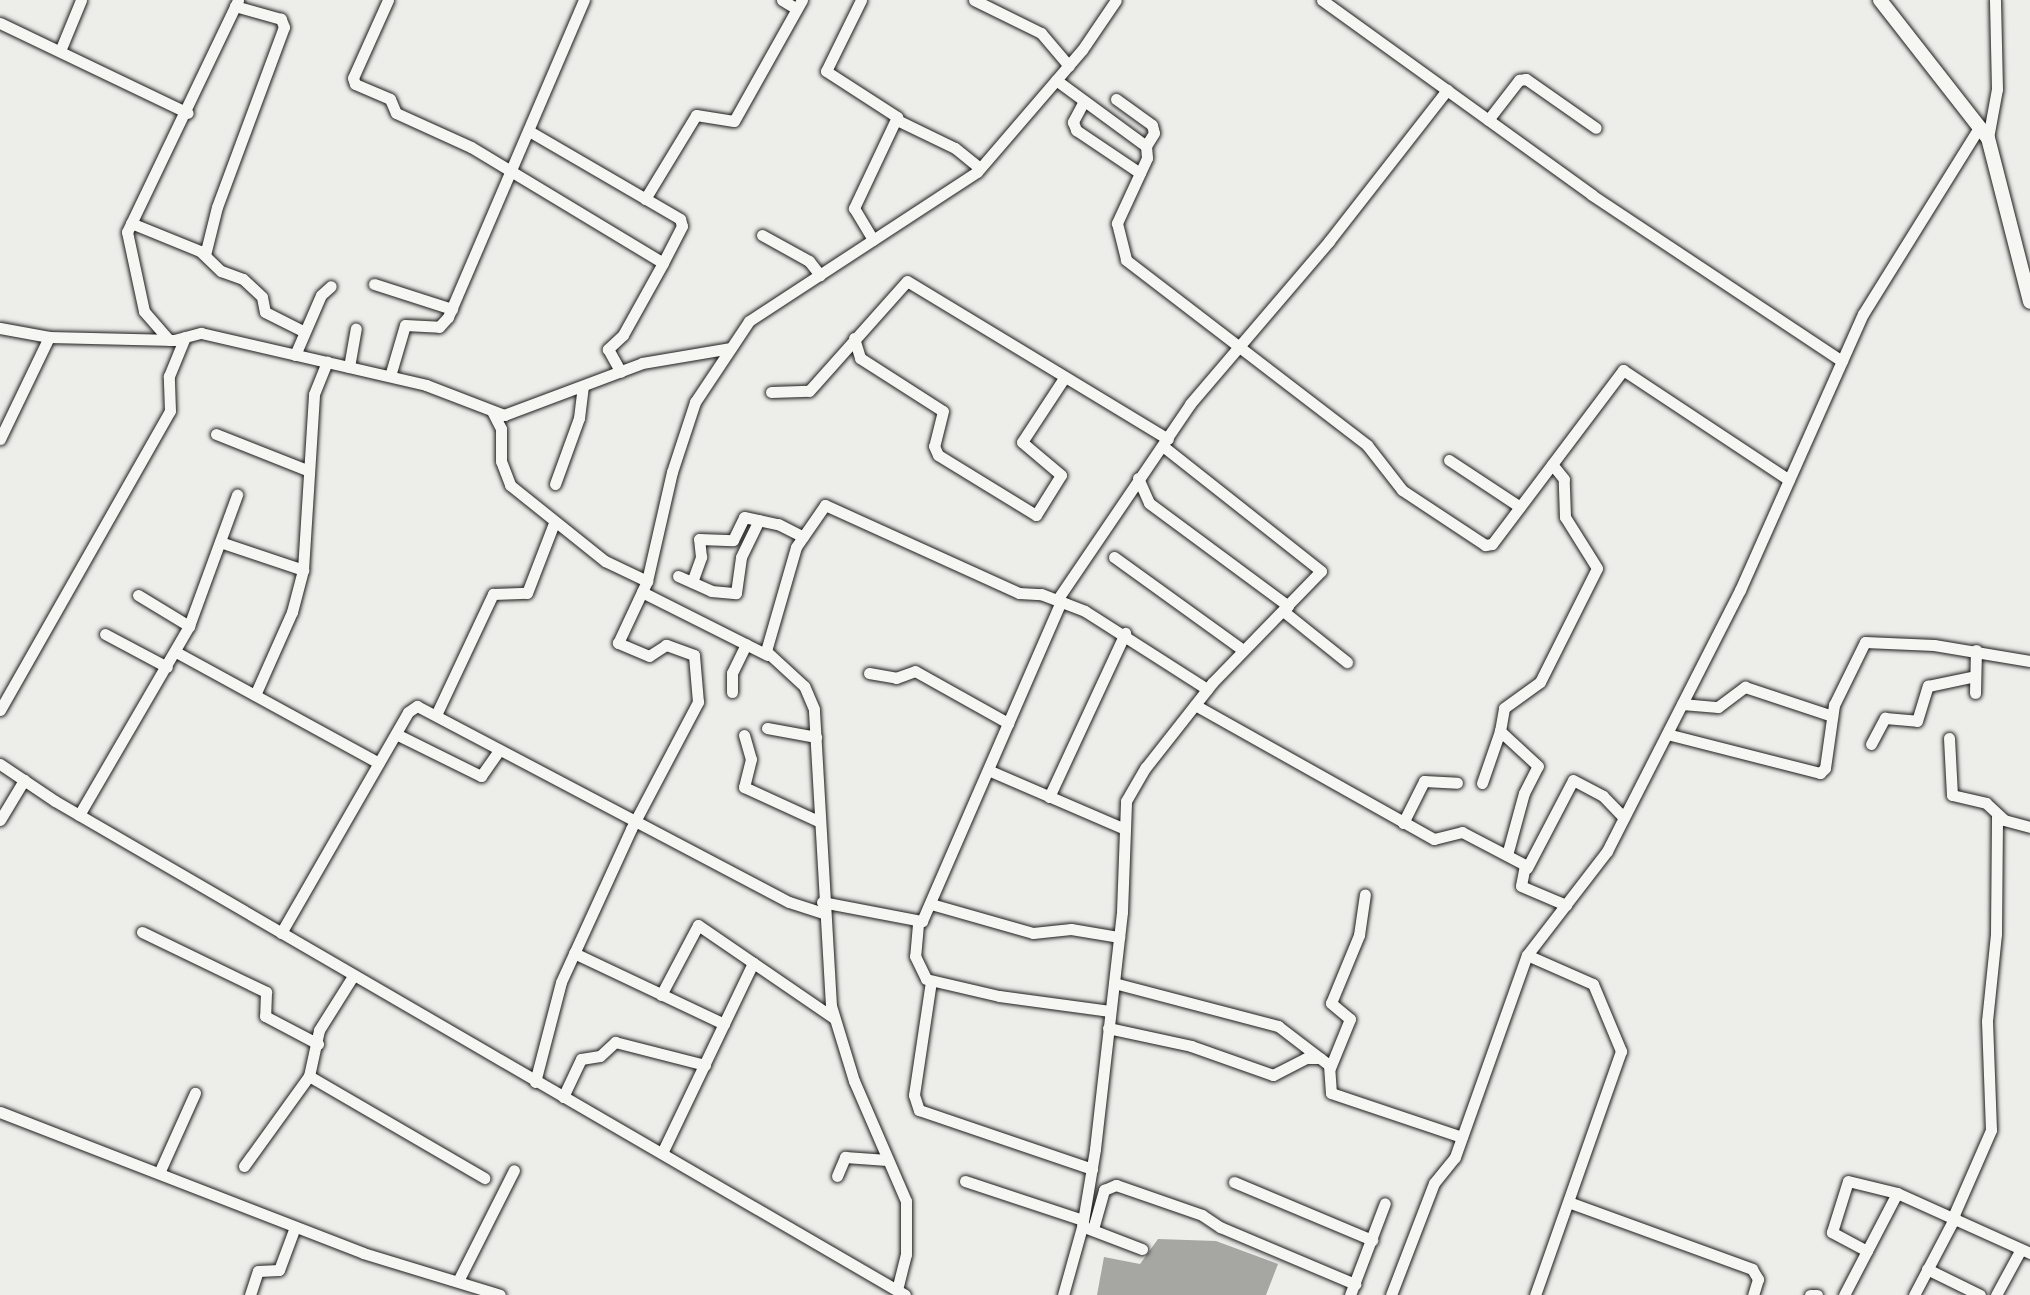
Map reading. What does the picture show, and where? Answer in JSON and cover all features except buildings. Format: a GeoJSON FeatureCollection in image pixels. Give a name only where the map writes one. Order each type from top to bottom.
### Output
{"type":"FeatureCollection","features":[{"type":"Feature","properties":{"kind":"main road"},"geometry":{"type":"LineString","coordinates":[[1880,0],[1984,132],[2030,302]]}},
{"type":"Feature","properties":{"kind":"street"},"geometry":{"type":"LineString","coordinates":[[60,51],[81,0]]}},
{"type":"Feature","properties":{"kind":"street"},"geometry":{"type":"LineString","coordinates":[[388,0],[353,82],[390,99],[396,113],[511,171],[663,263]]}},
{"type":"Feature","properties":{"kind":"street"},"geometry":{"type":"LineString","coordinates":[[390,376],[405,325],[439,327],[452,309],[584,0]]}},
{"type":"Feature","properties":{"kind":"street"},"geometry":{"type":"LineString","coordinates":[[645,199],[696,115],[734,121],[800,4],[782,0]]}},
{"type":"Feature","properties":{"kind":"street"},"geometry":{"type":"LineString","coordinates":[[861,0],[826,71],[896,113],[897,120],[854,208],[873,240]]}},
{"type":"Feature","properties":{"kind":"street"},"geometry":{"type":"LineString","coordinates":[[974,0],[1041,33],[1069,66]]}},
{"type":"Feature","properties":{"kind":"street"},"geometry":{"type":"LineString","coordinates":[[535,1082],[561,982],[635,821],[698,702],[694,655],[666,645],[649,656],[618,646],[645,587],[672,472],[695,402],[749,321],[980,168],[1069,66],[1116,0]]}},
{"type":"Feature","properties":{"kind":"street"},"geometry":{"type":"LineString","coordinates":[[1322,0],[1488,120],[1842,361]]}},
{"type":"Feature","properties":{"kind":"street"},"geometry":{"type":"LineString","coordinates":[[1391,1295],[1434,1183],[1455,1157],[1527,955],[1607,851],[1682,704],[1789,480],[1863,314],[1984,132],[1997,89],[1995,0]]}},
{"type":"Feature","properties":{"kind":"street"},"geometry":{"type":"LineString","coordinates":[[169,340],[144,311],[127,236],[188,113],[236,3],[281,19],[284,27],[217,207],[205,255]]}},
{"type":"Feature","properties":{"kind":"street"},"geometry":{"type":"LineString","coordinates":[[0,23],[188,113]]}},
{"type":"Feature","properties":{"kind":"street"},"geometry":{"type":"LineString","coordinates":[[1488,120],[1522,79],[1596,128]]}},
{"type":"Feature","properties":{"kind":"street"},"geometry":{"type":"LineString","coordinates":[[1056,80],[1146,146]]}},
{"type":"Feature","properties":{"kind":"street"},"geometry":{"type":"LineString","coordinates":[[1110,1011],[931,981],[922,975],[915,956],[918,924],[931,904],[1059,601],[1138,478],[1447,90]]}},
{"type":"Feature","properties":{"kind":"street"},"geometry":{"type":"LineString","coordinates":[[1116,99],[1152,125],[1154,133],[1146,146],[1147,158],[1117,223],[1126,260],[1241,345],[1367,445],[1402,490],[1485,545],[1492,544],[1623,370],[1789,480]]}},
{"type":"Feature","properties":{"kind":"street"},"geometry":{"type":"LineString","coordinates":[[1084,101],[1073,122],[1076,130],[1140,173]]}},
{"type":"Feature","properties":{"kind":"street"},"geometry":{"type":"LineString","coordinates":[[897,120],[955,148],[980,168]]}},
{"type":"Feature","properties":{"kind":"street"},"geometry":{"type":"LineString","coordinates":[[529,131],[681,222],[663,263],[623,335],[608,349],[621,372]]}},
{"type":"Feature","properties":{"kind":"street"},"geometry":{"type":"LineString","coordinates":[[131,223],[205,255],[221,271],[243,279],[262,297],[265,312],[303,331]]}},
{"type":"Feature","properties":{"kind":"street"},"geometry":{"type":"LineString","coordinates":[[762,235],[809,261],[820,275]]}},
{"type":"Feature","properties":{"kind":"street"},"geometry":{"type":"LineString","coordinates":[[771,392],[809,391],[907,281],[1165,443],[1320,567],[1318,576],[1207,689],[1129,793],[1119,937],[1086,1225]]}},
{"type":"Feature","properties":{"kind":"street"},"geometry":{"type":"LineString","coordinates":[[374,284],[452,309]]}},
{"type":"Feature","properties":{"kind":"street"},"geometry":{"type":"LineString","coordinates":[[295,355],[321,295],[331,286]]}},
{"type":"Feature","properties":{"kind":"street"},"geometry":{"type":"LineString","coordinates":[[0,328],[49,337],[169,340],[201,333],[390,376],[492,411],[515,414],[642,363],[731,348]]}},
{"type":"Feature","properties":{"kind":"street"},"geometry":{"type":"LineString","coordinates":[[349,367],[356,329]]}},
{"type":"Feature","properties":{"kind":"street"},"geometry":{"type":"LineString","coordinates":[[0,439],[49,337]]}},
{"type":"Feature","properties":{"kind":"street"},"geometry":{"type":"LineString","coordinates":[[0,710],[170,411],[169,376],[185,337]]}},
{"type":"Feature","properties":{"kind":"street"},"geometry":{"type":"LineString","coordinates":[[854,338],[860,358],[943,411],[934,446],[938,455],[1036,515],[1061,475],[1022,442],[1064,378]]}},
{"type":"Feature","properties":{"kind":"street"},"geometry":{"type":"LineString","coordinates":[[255,695],[292,612],[303,570],[314,394],[327,362]]}},
{"type":"Feature","properties":{"kind":"street"},"geometry":{"type":"LineString","coordinates":[[555,484],[579,418],[583,387]]}},
{"type":"Feature","properties":{"kind":"street"},"geometry":{"type":"LineString","coordinates":[[0,764],[79,815],[353,976],[901,1292],[909,1219],[834,1018],[822,908],[816,737],[811,697],[767,655],[645,587],[605,561],[554,523],[507,481],[502,433],[492,411]]}},
{"type":"Feature","properties":{"kind":"street"},"geometry":{"type":"LineString","coordinates":[[216,434],[307,470]]}},
{"type":"Feature","properties":{"kind":"street"},"geometry":{"type":"LineString","coordinates":[[1449,460],[1520,507]]}},
{"type":"Feature","properties":{"kind":"street"},"geometry":{"type":"LineString","coordinates":[[1482,783],[1506,704],[1540,682],[1597,568],[1565,517],[1564,479],[1552,464]]}},
{"type":"Feature","properties":{"kind":"street"},"geometry":{"type":"LineString","coordinates":[[1138,478],[1149,503],[1285,608],[1347,662]]}},
{"type":"Feature","properties":{"kind":"street"},"geometry":{"type":"LineString","coordinates":[[79,815],[189,626],[237,495]]}},
{"type":"Feature","properties":{"kind":"street"},"geometry":{"type":"LineString","coordinates":[[767,655],[793,554],[825,505],[1019,593],[1059,601],[1125,633],[1207,689]]}},
{"type":"Feature","properties":{"kind":"street"},"geometry":{"type":"LineString","coordinates":[[692,582],[701,557],[699,539],[731,541],[744,517],[803,537]]}},
{"type":"Feature","properties":{"kind":"street"},"geometry":{"type":"LineString","coordinates":[[678,576],[720,593],[736,593],[741,557],[759,520]]}},
{"type":"Feature","properties":{"kind":"street"},"geometry":{"type":"LineString","coordinates":[[436,715],[493,594],[527,593],[554,523]]}},
{"type":"Feature","properties":{"kind":"street"},"geometry":{"type":"LineString","coordinates":[[220,542],[303,570]]}},
{"type":"Feature","properties":{"kind":"street"},"geometry":{"type":"LineString","coordinates":[[1114,557],[1243,650]]}},
{"type":"Feature","properties":{"kind":"street"},"geometry":{"type":"LineString","coordinates":[[138,595],[189,626]]}},
{"type":"Feature","properties":{"kind":"street"},"geometry":{"type":"LineString","coordinates":[[1049,797],[1125,633]]}},
{"type":"Feature","properties":{"kind":"street"},"geometry":{"type":"LineString","coordinates":[[105,634],[167,667]]}},
{"type":"Feature","properties":{"kind":"street"},"geometry":{"type":"LineString","coordinates":[[1667,734],[1816,774],[1825,768],[1832,716],[1865,642],[1976,650],[2030,661]]}},
{"type":"Feature","properties":{"kind":"street"},"geometry":{"type":"LineString","coordinates":[[732,692],[732,673],[746,644]]}},
{"type":"Feature","properties":{"kind":"street"},"geometry":{"type":"LineString","coordinates":[[1975,693],[1976,650]]}},
{"type":"Feature","properties":{"kind":"street"},"geometry":{"type":"LineString","coordinates":[[176,652],[379,763]]}},
{"type":"Feature","properties":{"kind":"street"},"geometry":{"type":"LineString","coordinates":[[1871,744],[1885,718],[1917,721],[1928,686],[1976,673],[1998,655]]}},
{"type":"Feature","properties":{"kind":"street"},"geometry":{"type":"LineString","coordinates":[[869,673],[896,678],[915,671],[1008,723]]}},
{"type":"Feature","properties":{"kind":"street"},"geometry":{"type":"LineString","coordinates":[[1682,704],[1718,707],[1745,687],[1832,716]]}},
{"type":"Feature","properties":{"kind":"street"},"geometry":{"type":"LineString","coordinates":[[1195,705],[1434,839],[1462,832],[1527,868]]}},
{"type":"Feature","properties":{"kind":"street"},"geometry":{"type":"LineString","coordinates":[[281,933],[412,708],[436,715],[789,902],[918,924]]}},
{"type":"Feature","properties":{"kind":"street"},"geometry":{"type":"LineString","coordinates":[[767,728],[816,737]]}},
{"type":"Feature","properties":{"kind":"street"},"geometry":{"type":"LineString","coordinates":[[1500,731],[1538,766],[1524,793],[1507,855]]}},
{"type":"Feature","properties":{"kind":"street"},"geometry":{"type":"LineString","coordinates":[[396,734],[481,776],[499,750]]}},
{"type":"Feature","properties":{"kind":"street"},"geometry":{"type":"LineString","coordinates":[[744,735],[751,759],[744,787],[818,821]]}},
{"type":"Feature","properties":{"kind":"street"},"geometry":{"type":"LineString","coordinates":[[1949,738],[1952,795],[1986,803],[1997,815],[2030,827]]}},
{"type":"Feature","properties":{"kind":"street"},"geometry":{"type":"LineString","coordinates":[[988,770],[1125,829]]}},
{"type":"Feature","properties":{"kind":"street"},"geometry":{"type":"LineString","coordinates":[[0,820],[24,780]]}},
{"type":"Feature","properties":{"kind":"street"},"geometry":{"type":"LineString","coordinates":[[1566,905],[1521,886],[1527,868],[1573,780],[1603,796],[1624,818]]}},
{"type":"Feature","properties":{"kind":"street"},"geometry":{"type":"LineString","coordinates":[[1403,823],[1424,781],[1457,783]]}},
{"type":"Feature","properties":{"kind":"street"},"geometry":{"type":"LineString","coordinates":[[1914,1295],[1954,1217],[1991,1130],[1987,1021],[1996,934],[1997,815]]}},
{"type":"Feature","properties":{"kind":"street"},"geometry":{"type":"LineString","coordinates":[[1365,894],[1359,935],[1331,1003],[1350,1019],[1330,1068],[1328,1088],[1337,1096],[1462,1137]]}},
{"type":"Feature","properties":{"kind":"street"},"geometry":{"type":"LineString","coordinates":[[931,904],[1033,933],[1071,929],[1119,937]]}},
{"type":"Feature","properties":{"kind":"street"},"geometry":{"type":"LineString","coordinates":[[661,995],[698,925],[834,1018]]}},
{"type":"Feature","properties":{"kind":"street"},"geometry":{"type":"LineString","coordinates":[[142,932],[266,992],[265,1016],[318,1044]]}},
{"type":"Feature","properties":{"kind":"street"},"geometry":{"type":"LineString","coordinates":[[574,953],[724,1024]]}},
{"type":"Feature","properties":{"kind":"street"},"geometry":{"type":"LineString","coordinates":[[1527,955],[1593,984],[1621,1051],[1571,1203],[1535,1295]]}},
{"type":"Feature","properties":{"kind":"street"},"geometry":{"type":"LineString","coordinates":[[662,1153],[753,963]]}},
{"type":"Feature","properties":{"kind":"street"},"geometry":{"type":"LineString","coordinates":[[244,1166],[309,1076],[319,1030],[353,976]]}},
{"type":"Feature","properties":{"kind":"street"},"geometry":{"type":"LineString","coordinates":[[931,981],[914,1095],[919,1110],[1092,1169]]}},
{"type":"Feature","properties":{"kind":"street"},"geometry":{"type":"LineString","coordinates":[[1114,983],[1278,1026],[1330,1068]]}},
{"type":"Feature","properties":{"kind":"street"},"geometry":{"type":"LineString","coordinates":[[1108,1028],[1191,1046],[1273,1075],[1306,1058],[1320,1058]]}},
{"type":"Feature","properties":{"kind":"street"},"geometry":{"type":"LineString","coordinates":[[563,1097],[581,1059],[600,1056],[615,1042],[705,1065]]}},
{"type":"Feature","properties":{"kind":"street"},"geometry":{"type":"LineString","coordinates":[[309,1076],[484,1178]]}},
{"type":"Feature","properties":{"kind":"street"},"geometry":{"type":"LineString","coordinates":[[159,1173],[195,1093]]}},
{"type":"Feature","properties":{"kind":"street"},"geometry":{"type":"LineString","coordinates":[[0,1112],[295,1227],[458,1281],[469,1290],[500,1295]]}},
{"type":"Feature","properties":{"kind":"street"},"geometry":{"type":"LineString","coordinates":[[837,1176],[845,1157],[887,1160]]}},
{"type":"Feature","properties":{"kind":"street"},"geometry":{"type":"LineString","coordinates":[[458,1281],[514,1170]]}},
{"type":"Feature","properties":{"kind":"street"},"geometry":{"type":"LineString","coordinates":[[965,1181],[1142,1249]]}},
{"type":"Feature","properties":{"kind":"street"},"geometry":{"type":"LineString","coordinates":[[1867,1251],[1832,1232],[1845,1184],[1852,1181],[1897,1193],[2026,1251],[1996,1295]]}},
{"type":"Feature","properties":{"kind":"street"},"geometry":{"type":"LineString","coordinates":[[1234,1182],[1372,1240]]}},
{"type":"Feature","properties":{"kind":"street"},"geometry":{"type":"LineString","coordinates":[[1063,1295],[1086,1225],[1104,1190],[1116,1185],[1202,1215],[1220,1227],[1353,1289],[1385,1203]]}},
{"type":"Feature","properties":{"kind":"street"},"geometry":{"type":"LineString","coordinates":[[1844,1295],[1897,1193]]}},
{"type":"Feature","properties":{"kind":"street"},"geometry":{"type":"LineString","coordinates":[[1571,1203],[1752,1269],[1758,1279],[1753,1295]]}},
{"type":"Feature","properties":{"kind":"street"},"geometry":{"type":"LineString","coordinates":[[250,1295],[258,1271],[279,1270],[295,1227]]}},
{"type":"Feature","properties":{"kind":"street"},"geometry":{"type":"LineString","coordinates":[[1927,1269],[1980,1295]]}},
{"type":"Feature","properties":{"kind":"street"},"geometry":{"type":"LineString","coordinates":[[1810,1295],[1817,1295]]}},
{"type":"Feature","properties":{"kind":"shaded area"},"geometry":{"type":"Polygon","coordinates":[[[1158,1239],[1216,1241],[1278,1264],[1266,1295],[1097,1295],[1104,1257],[1140,1264],[1158,1239]]]}}]}
